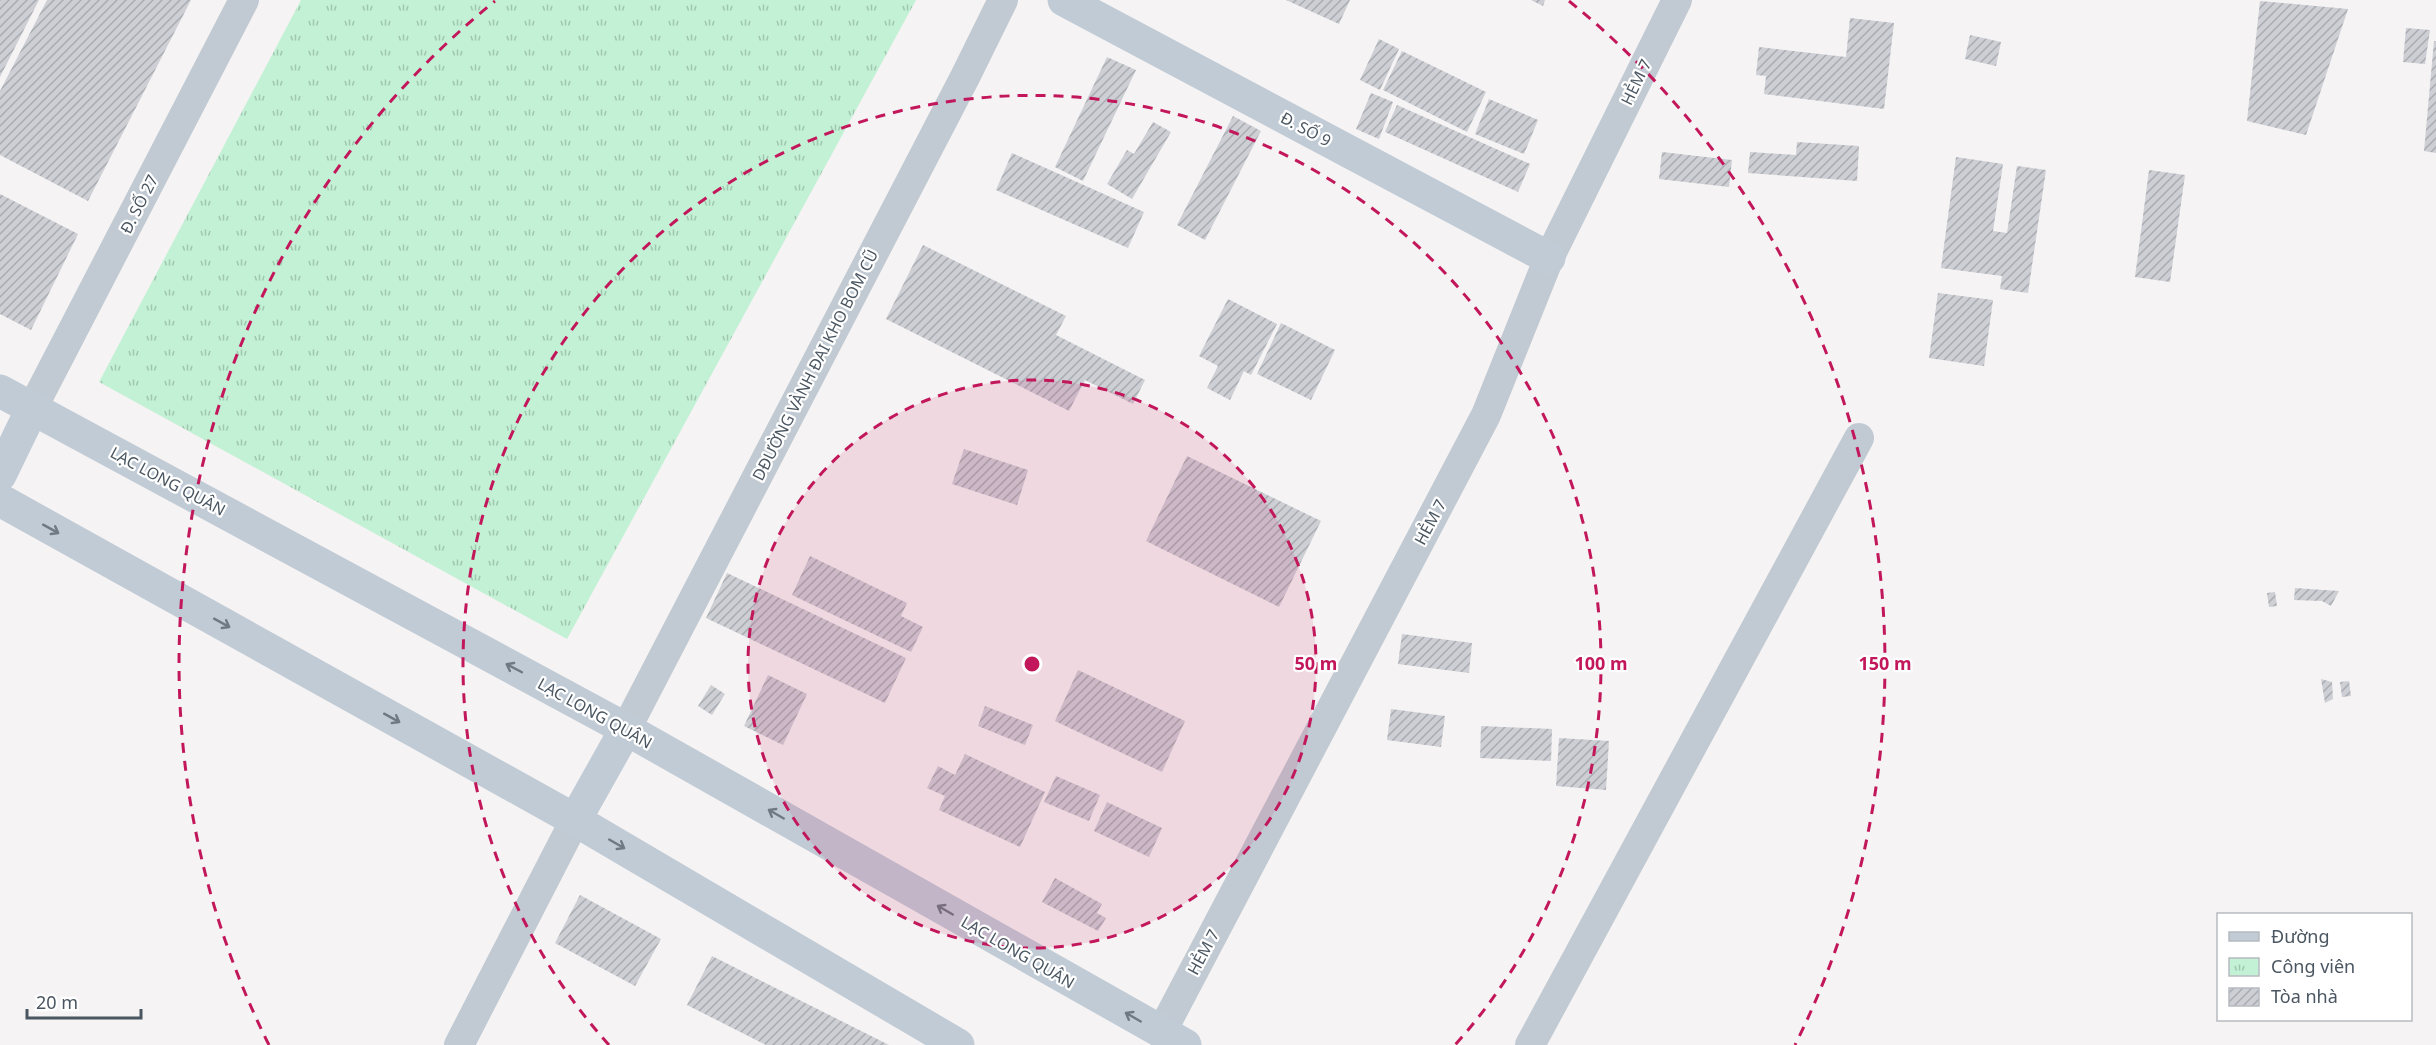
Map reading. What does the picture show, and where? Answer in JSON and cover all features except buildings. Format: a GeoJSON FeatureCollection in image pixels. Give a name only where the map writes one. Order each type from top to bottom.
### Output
{"type":"FeatureCollection","features":[{"type":"Feature","properties":{"kind":"main road","name":"Đ. SỐ 9"},"geometry":{"type":"LineString","coordinates":[[1064,0],[1549,258]]}},
{"type":"Feature","properties":{"kind":"main road","name":"LẠC LONG QUÂN"},"geometry":{"type":"LineString","coordinates":[[0,390],[626,729],[1166,1041]]}},
{"type":"Feature","properties":{"kind":"main road"},"geometry":{"type":"LineString","coordinates":[[0,475],[33,407]]}},
{"type":"Feature","properties":{"kind":"main road"},"geometry":{"type":"LineString","coordinates":[[0,500],[575,820],[958,1045]]}},
{"type":"Feature","properties":{"kind":"main road"},"geometry":{"type":"LineString","coordinates":[[575,820],[626,729]]}},
{"type":"Feature","properties":{"kind":"street","name":"Đ. SỐ 27"},"geometry":{"type":"LineString","coordinates":[[33,407],[244,0]]}},
{"type":"Feature","properties":{"kind":"street","name":"DĐƯỜNG VÀNH ĐAI KHO BOM CŨ"},"geometry":{"type":"LineString","coordinates":[[626,729],[1003,0]]}},
{"type":"Feature","properties":{"kind":"street","name":"HẺM 7"},"geometry":{"type":"LineString","coordinates":[[1166,1041],[1486,415],[1549,258],[1677,0]]}},
{"type":"Feature","properties":{"kind":"street"},"geometry":{"type":"LineString","coordinates":[[1530,1045],[1859,438]]}},
{"type":"Feature","properties":{"kind":"street"},"geometry":{"type":"LineString","coordinates":[[459,1045],[575,820]]}},
{"type":"Feature","properties":{"kind":"green space"},"geometry":{"type":"Polygon","coordinates":[[[301,0],[916,0],[567,639],[99,382],[301,0]]]}}]}
